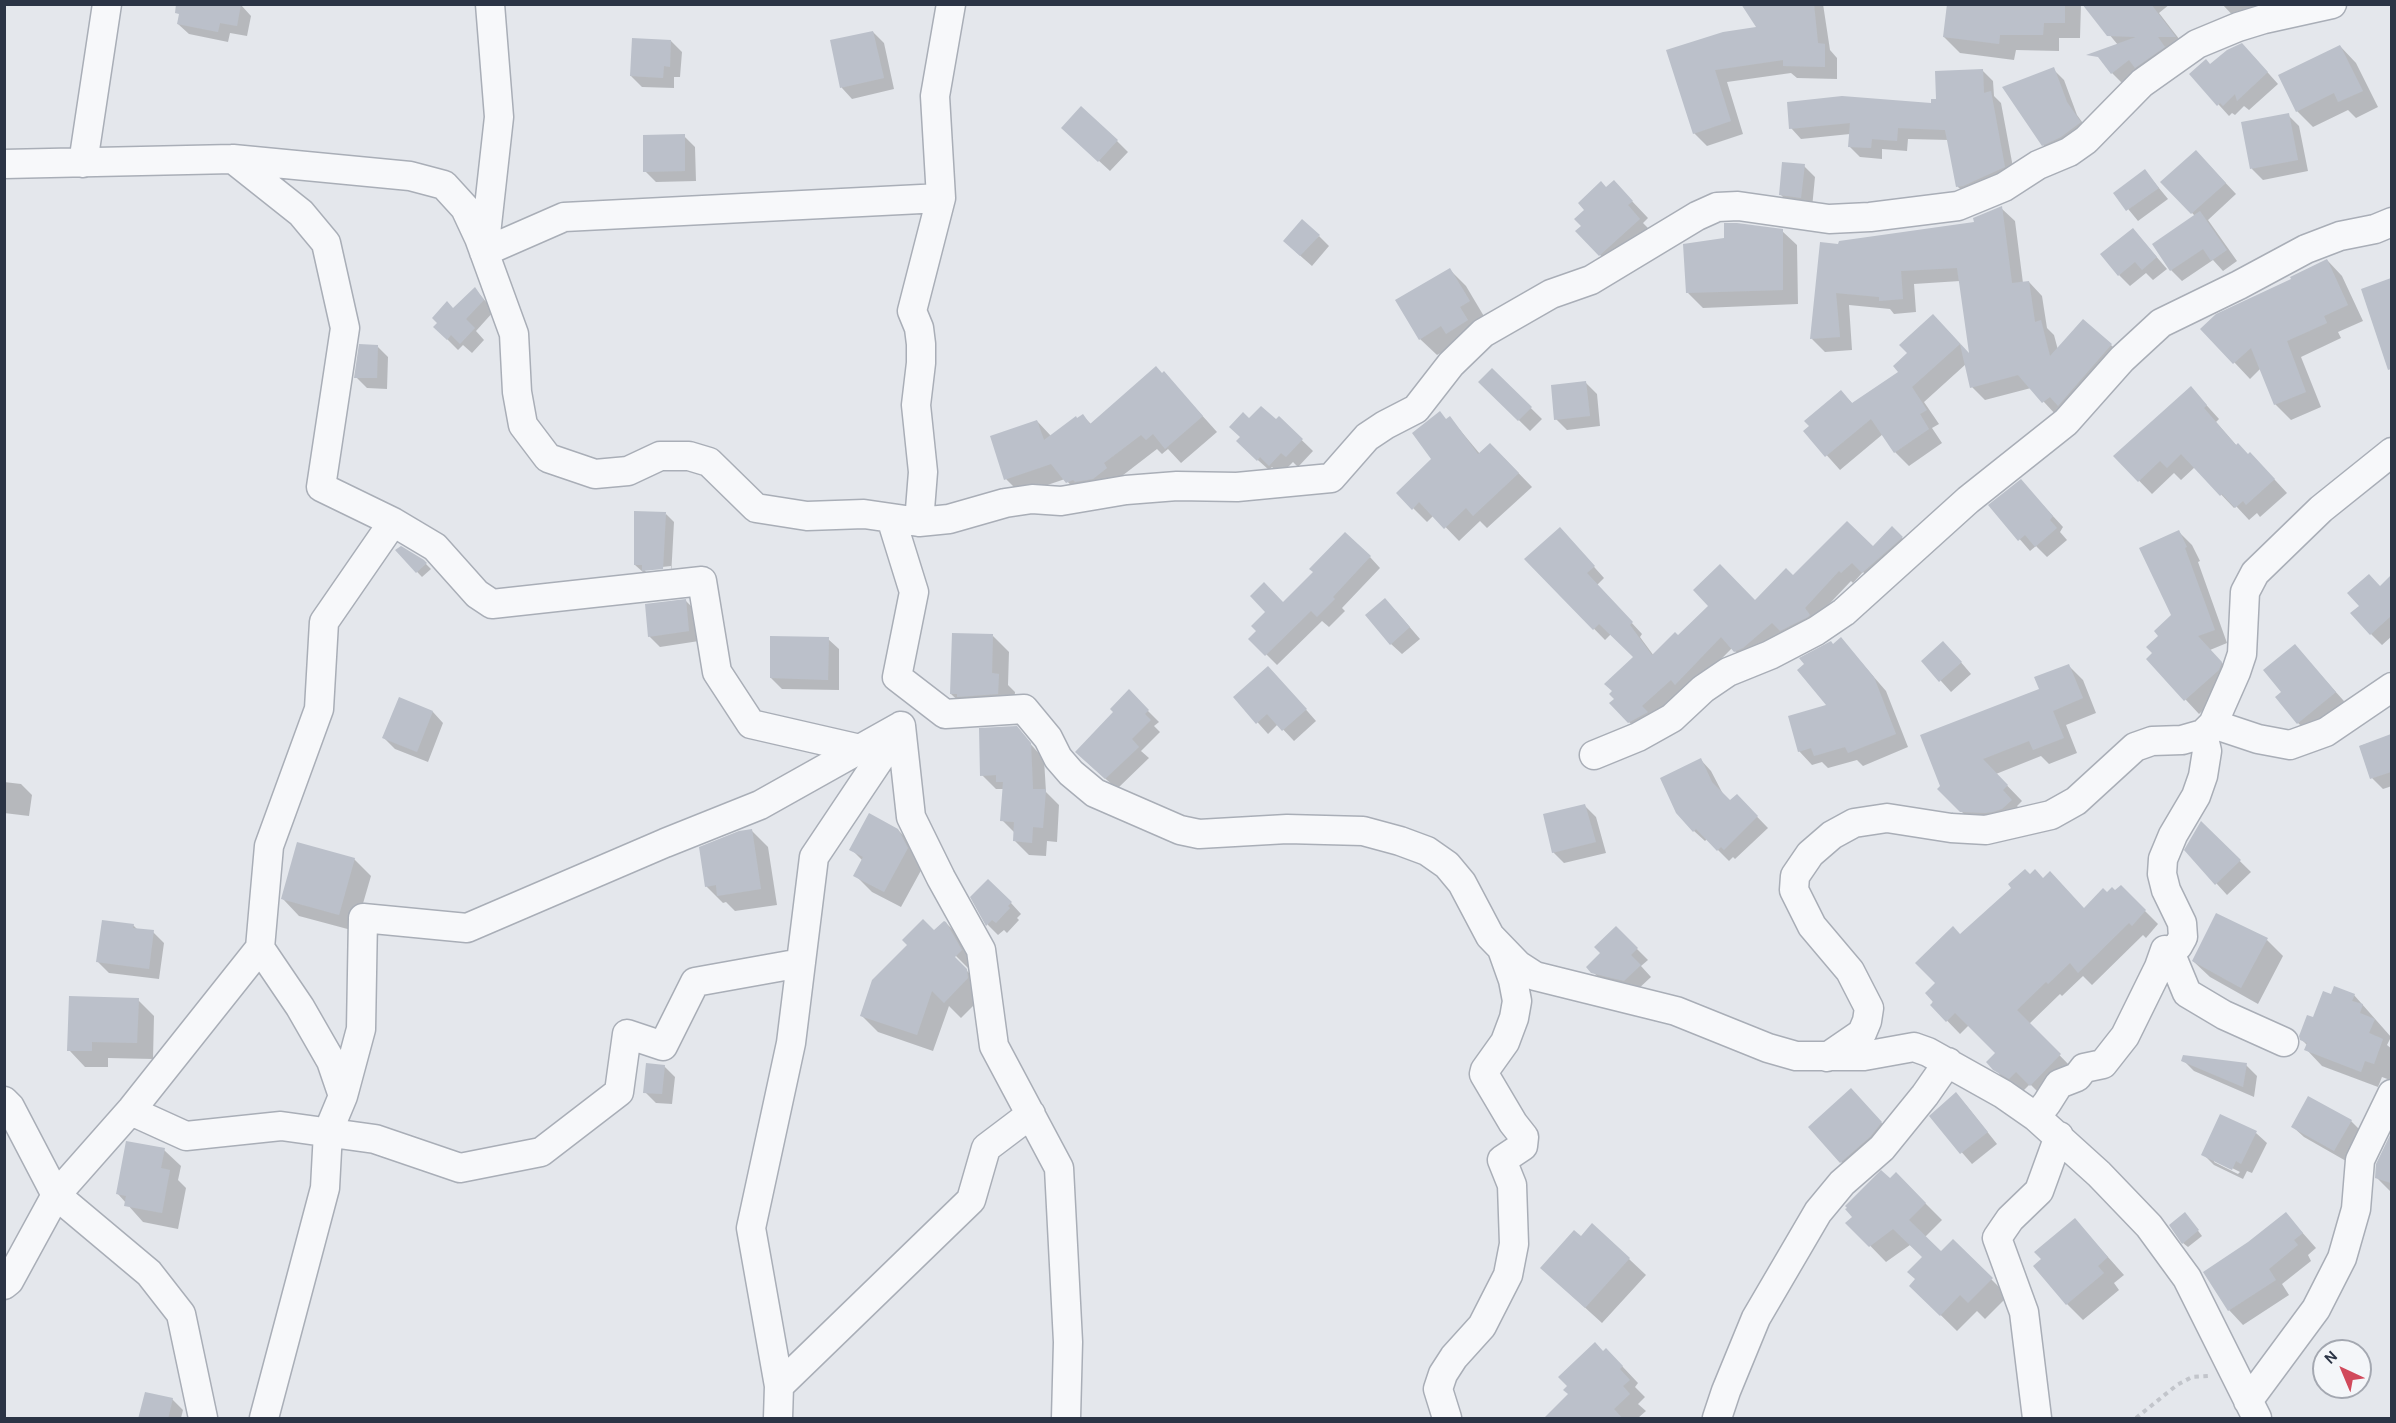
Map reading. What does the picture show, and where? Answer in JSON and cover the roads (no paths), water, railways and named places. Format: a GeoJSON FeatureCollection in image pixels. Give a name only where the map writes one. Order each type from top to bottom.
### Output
{"type":"FeatureCollection","features":[{"type":"Feature","properties":{"kind":"street"},"geometry":{"type":"LineString","coordinates":[[83,163],[107,4]]}},
{"type":"Feature","properties":{"kind":"street"},"geometry":{"type":"LineString","coordinates":[[484,252],[500,117],[490,4]]}},
{"type":"Feature","properties":{"kind":"street"},"geometry":{"type":"LineString","coordinates":[[919,522],[923,472],[916,405],[921,344],[912,311],[941,198],[935,96],[951,4]]}},
{"type":"Feature","properties":{"kind":"street"},"geometry":{"type":"LineString","coordinates":[[4,164],[233,159],[410,176],[444,185],[465,208],[484,252],[514,334],[517,392],[523,425],[548,458],[595,474],[628,471],[660,456],[689,456],[709,462],[756,508],[807,516],[864,514],[919,522],[949,519],[1005,503],[1032,499],[1061,501],[1126,490],[1178,486],[1237,487],[1331,478],[1367,438],[1385,425],[1416,409],[1451,363],[1483,333],[1551,294],[1591,280],[1696,216],[1718,207],[1738,206],[1829,219],[1870,217],[1958,206],[2004,187],[2038,165],[2069,152],[2086,140],[2142,82],[2197,44],[2255,22],[2332,4]]}},
{"type":"Feature","properties":{"kind":"street"},"geometry":{"type":"LineString","coordinates":[[233,159],[301,213],[326,243],[345,328],[321,487],[393,522],[435,547],[477,594],[492,604],[702,581],[717,672],[751,724],[860,749]]}},
{"type":"Feature","properties":{"kind":"street"},"geometry":{"type":"LineString","coordinates":[[484,252],[564,217],[941,198]]}},
{"type":"Feature","properties":{"kind":"street"},"geometry":{"type":"LineString","coordinates":[[1594,755],[1638,737],[1672,718],[1703,689],[1728,672],[1770,655],[1816,631],[1844,612],[1968,500],[2066,422],[2122,359],[2162,322],[2220,295],[2306,249],[2340,236],[2375,229],[2391,222]]}},
{"type":"Feature","properties":{"kind":"street"},"geometry":{"type":"LineString","coordinates":[[2170,952],[2178,946],[2183,937],[2182,923],[2166,890],[2162,873],[2163,859],[2173,835],[2196,796],[2203,776],[2208,729],[2242,654],[2245,592],[2255,573],[2321,509],[2391,452]]}},
{"type":"Feature","properties":{"kind":"street"},"geometry":{"type":"LineString","coordinates":[[891,518],[914,592],[897,677],[945,714],[1024,709],[1048,738],[1064,765],[1095,793],[1180,830],[1199,834],[1287,829],[1363,831],[1427,851],[1447,865],[1462,883],[1490,936],[1518,965],[1535,976],[1676,1011],[1768,1048],[1796,1056],[1864,1056],[1914,1047],[1947,1062],[2036,1117],[2059,1136],[2149,1226],[2187,1278],[2253,1410]]}},
{"type":"Feature","properties":{"kind":"street"},"geometry":{"type":"LineString","coordinates":[[4,1285],[9,1281],[56,1195],[131,1111],[260,948],[269,846],[319,709],[324,622],[393,522]]}},
{"type":"Feature","properties":{"kind":"street"},"geometry":{"type":"LineString","coordinates":[[1827,1057],[1862,1033],[1868,1021],[1869,1008],[1850,971],[1812,926],[1794,890],[1795,876],[1810,854],[1832,835],[1854,823],[1887,818],[1951,828],[1986,830],[2051,815],[2076,801],[2135,747],[2152,741],[2182,740],[2208,729],[2290,745],[2326,732],[2391,687]]}},
{"type":"Feature","properties":{"kind":"street"},"geometry":{"type":"LineString","coordinates":[[264,1419],[325,1188],[328,1132],[343,1096],[361,1029],[363,918],[467,928],[760,805],[901,726]]}},
{"type":"Feature","properties":{"kind":"street"},"geometry":{"type":"LineString","coordinates":[[778,1419],[779,1386],[751,1228],[791,1043],[814,857],[901,726]]}},
{"type":"Feature","properties":{"kind":"street"},"geometry":{"type":"LineString","coordinates":[[901,726],[911,817],[941,878],[981,950],[994,1046],[1059,1168],[1068,1342],[1066,1419]]}},
{"type":"Feature","properties":{"kind":"street"},"geometry":{"type":"LineString","coordinates":[[260,948],[316,1034],[331,1061],[343,1096]]}},
{"type":"Feature","properties":{"kind":"street"},"geometry":{"type":"LineString","coordinates":[[1447,1419],[1438,1389],[1443,1374],[1454,1357],[1482,1326],[1509,1275],[1514,1244],[1512,1185],[1502,1160],[1523,1146],[1524,1137],[1484,1074],[1505,1042],[1514,1018],[1517,1001],[1513,980],[1502,949]]}},
{"type":"Feature","properties":{"kind":"street"},"geometry":{"type":"LineString","coordinates":[[2036,1117],[2059,1084],[2077,1077],[2084,1068],[2103,1064],[2125,1036],[2165,950],[2170,952]]}},
{"type":"Feature","properties":{"kind":"street"},"geometry":{"type":"LineString","coordinates":[[2170,952],[2187,993],[2224,1015],[2284,1042]]}},
{"type":"Feature","properties":{"kind":"street"},"geometry":{"type":"LineString","coordinates":[[131,1111],[186,1136],[281,1126],[375,1139],[460,1168],[541,1152],[619,1092],[627,1034],[663,1046],[695,982],[801,963]]}},
{"type":"Feature","properties":{"kind":"street"},"geometry":{"type":"LineString","coordinates":[[1717,1419],[1756,1318],[1818,1212],[1842,1184],[1882,1148],[1925,1095],[1947,1062]]}},
{"type":"Feature","properties":{"kind":"street"},"geometry":{"type":"LineString","coordinates":[[2253,1410],[2316,1309],[2342,1258],[2356,1209],[2360,1160],[2391,1094]]}},
{"type":"Feature","properties":{"kind":"street"},"geometry":{"type":"LineString","coordinates":[[4,1101],[10,1107],[56,1195],[149,1273],[181,1314],[203,1419]]}},
{"type":"Feature","properties":{"kind":"street"},"geometry":{"type":"LineString","coordinates":[[779,1386],[971,1200],[986,1148],[1030,1114]]}},
{"type":"Feature","properties":{"kind":"street"},"geometry":{"type":"LineString","coordinates":[[2037,1419],[2024,1312],[1997,1238],[2010,1219],[2039,1191],[2059,1136]]}}]}
